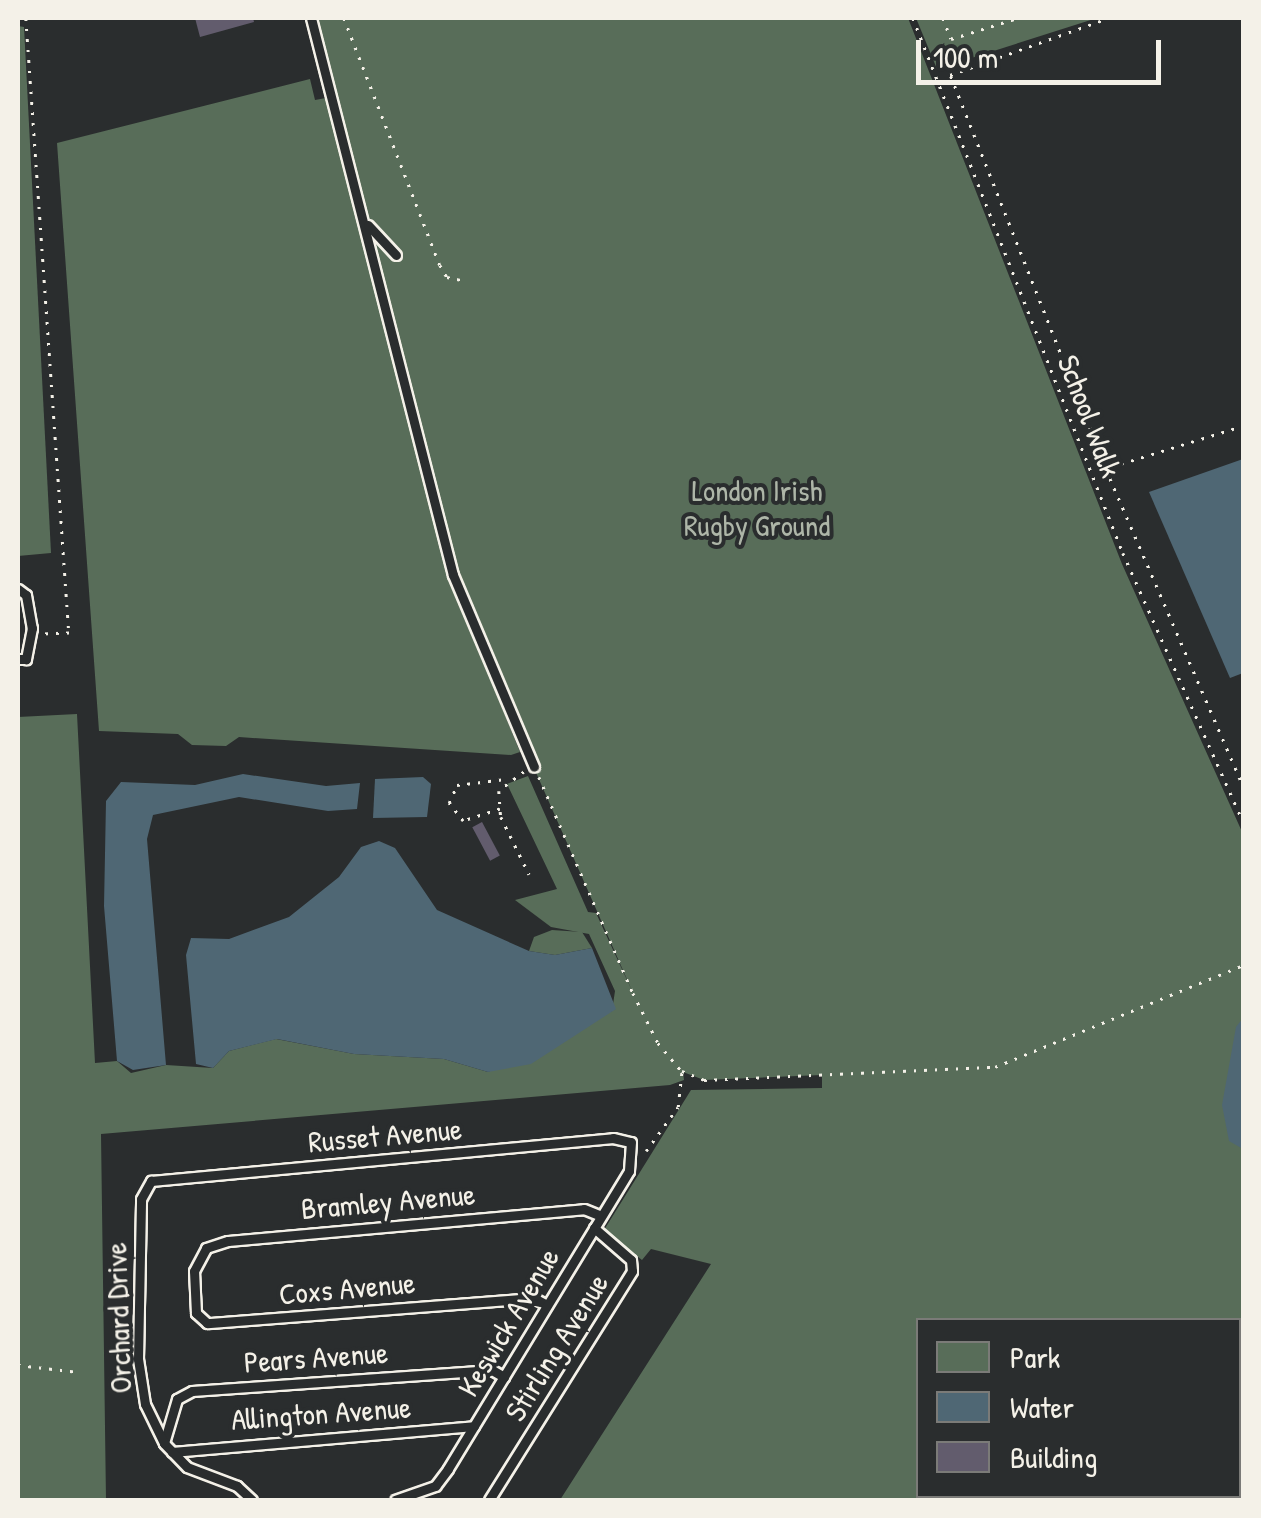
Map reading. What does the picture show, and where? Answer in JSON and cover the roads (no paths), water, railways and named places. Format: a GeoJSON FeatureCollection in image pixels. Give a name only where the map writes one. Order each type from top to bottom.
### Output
{"type":"FeatureCollection","features":[{"type":"Feature","properties":{"kind":"lane"},"geometry":{"type":"LineString","coordinates":[[311,18],[461,602],[534,767]]}},
{"type":"Feature","properties":{"kind":"lane"},"geometry":{"type":"LineString","coordinates":[[366,223],[396,255]]}},
{"type":"Feature","properties":{"kind":"lane"},"geometry":{"type":"LineString","coordinates":[[18,589],[26,595],[31,634],[26,659],[18,658]]}},
{"type":"Feature","properties":{"kind":"lane","name":"Russet Avenue"},"geometry":{"type":"LineString","coordinates":[[144,1188],[162,1179],[613,1138],[631,1142]]}},
{"type":"Feature","properties":{"kind":"lane","name":"Keswick Avenue"},"geometry":{"type":"LineString","coordinates":[[395,1500],[436,1486],[629,1171],[631,1142]]}},
{"type":"Feature","properties":{"kind":"lane","name":"Orchard Drive"},"geometry":{"type":"LineString","coordinates":[[144,1188],[140,1383],[164,1442]]}},
{"type":"Feature","properties":{"kind":"lane","name":"Bramley Avenue"},"geometry":{"type":"LineString","coordinates":[[194,1271],[206,1248],[228,1242],[566,1210],[602,1216]]}},
{"type":"Feature","properties":{"kind":"lane","name":"Stirling Avenue"},"geometry":{"type":"LineString","coordinates":[[490,1500],[632,1271],[631,1260],[594,1228]]}},
{"type":"Feature","properties":{"kind":"lane","name":"Coxs Avenue"},"geometry":{"type":"LineString","coordinates":[[194,1271],[196,1313],[207,1323],[534,1298],[548,1305]]}},
{"type":"Feature","properties":{"kind":"lane","name":"Pears Avenue"},"geometry":{"type":"LineString","coordinates":[[164,1442],[177,1400],[192,1391],[492,1370],[504,1377]]}},
{"type":"Feature","properties":{"kind":"lane","name":"Allington Avenue"},"geometry":{"type":"LineString","coordinates":[[172,1452],[474,1426]]}},
{"type":"Feature","properties":{"kind":"lane"},"geometry":{"type":"LineString","coordinates":[[164,1442],[186,1467],[237,1486],[252,1500]]}},
{"type":"Feature","properties":{"kind":"water"},"geometry":{"type":"Polygon","coordinates":[[[1243,459],[1243,673],[1230,678],[1149,492],[1243,459]]]}},
{"type":"Feature","properties":{"kind":"water"},"geometry":{"type":"Polygon","coordinates":[[[243,774],[326,786],[360,783],[357,809],[328,811],[239,797],[153,815],[147,839],[166,1065],[133,1070],[117,1061],[104,906],[106,801],[121,782],[195,785],[243,774]]]}},
{"type":"Feature","properties":{"kind":"water"},"geometry":{"type":"Polygon","coordinates":[[[423,777],[431,784],[427,817],[373,818],[375,779],[423,777]]]}},
{"type":"Feature","properties":{"kind":"water"},"geometry":{"type":"Polygon","coordinates":[[[379,841],[395,848],[437,910],[529,951],[555,955],[592,948],[616,1009],[531,1064],[488,1072],[444,1059],[354,1054],[277,1039],[229,1051],[213,1068],[196,1064],[186,955],[191,938],[229,939],[289,917],[339,877],[361,847],[379,841]]]}},
{"type":"Feature","properties":{"kind":"water"},"geometry":{"type":"Polygon","coordinates":[[[1243,1018],[1243,1149],[1229,1141],[1222,1105],[1236,1027],[1243,1018]]]}},
{"type":"Feature","properties":{"kind":"park label","name":"London Irish Rugby Ground"},"geometry":{"type":"Point","coordinates":[757,507]}}]}
